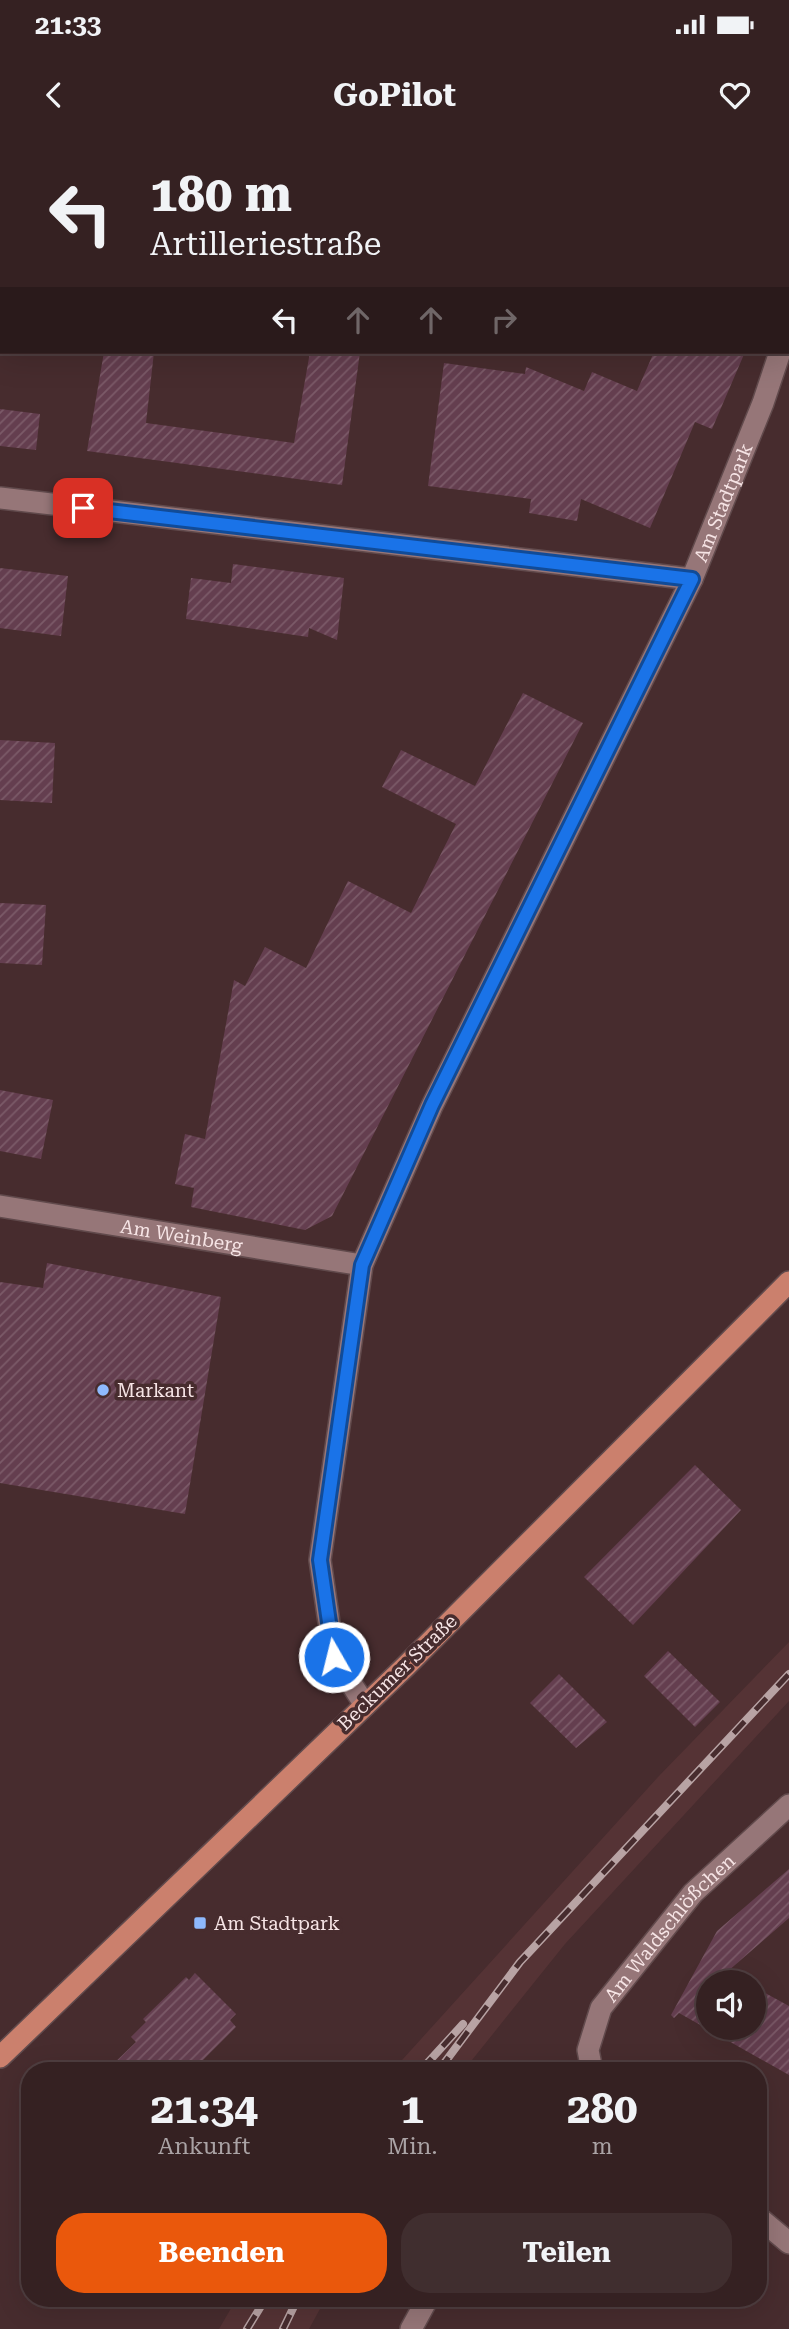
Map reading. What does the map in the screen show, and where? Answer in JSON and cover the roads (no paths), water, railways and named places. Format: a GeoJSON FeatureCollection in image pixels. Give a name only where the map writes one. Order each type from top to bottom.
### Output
{"type":"FeatureCollection","features":[{"type":"Feature","properties":{"kind":"main road","name":"Beckumer Straße"},"geometry":{"type":"LineString","coordinates":[[0,2057],[365,1705],[789,1282]]}},
{"type":"Feature","properties":{"kind":"street","name":"Am Stadtpark"},"geometry":{"type":"LineString","coordinates":[[365,1705],[334,1657],[320,1560],[362,1265],[432,1105],[692,579],[779,354]]}},
{"type":"Feature","properties":{"kind":"street"},"geometry":{"type":"LineString","coordinates":[[0,498],[692,579]]}},
{"type":"Feature","properties":{"kind":"street","name":"Am Weinberg"},"geometry":{"type":"LineString","coordinates":[[0,1206],[362,1265]]}},
{"type":"Feature","properties":{"kind":"street","name":"Am Waldschlößchen"},"geometry":{"type":"LineString","coordinates":[[590,2062],[588,2050],[601,2008],[693,1893],[789,1805]]}},
{"type":"Feature","properties":{"kind":"street"},"geometry":{"type":"LineString","coordinates":[[767,2225],[789,2243]]}},
{"type":"Feature","properties":{"kind":"street"},"geometry":{"type":"LineString","coordinates":[[411,2329],[423,2307]]}},
{"type":"Feature","properties":{"kind":"railway"},"geometry":{"type":"LineString","coordinates":[[445,2062],[520,1962],[789,1674]]}},
{"type":"Feature","properties":{"kind":"railway"},"geometry":{"type":"LineString","coordinates":[[428,2062],[463,2024]]}},
{"type":"Feature","properties":{"kind":"railway"},"geometry":{"type":"LineString","coordinates":[[247,2329],[260,2307]]}},
{"type":"Feature","properties":{"kind":"railway"},"geometry":{"type":"LineString","coordinates":[[283,2329],[294,2307]]}},
{"type":"Feature","properties":{"kind":"place","name":"Markant"},"geometry":{"type":"Point","coordinates":[103,1390]}},
{"type":"Feature","properties":{"kind":"place","name":"Am Stadtpark"},"geometry":{"type":"Point","coordinates":[200,1923]}}]}
